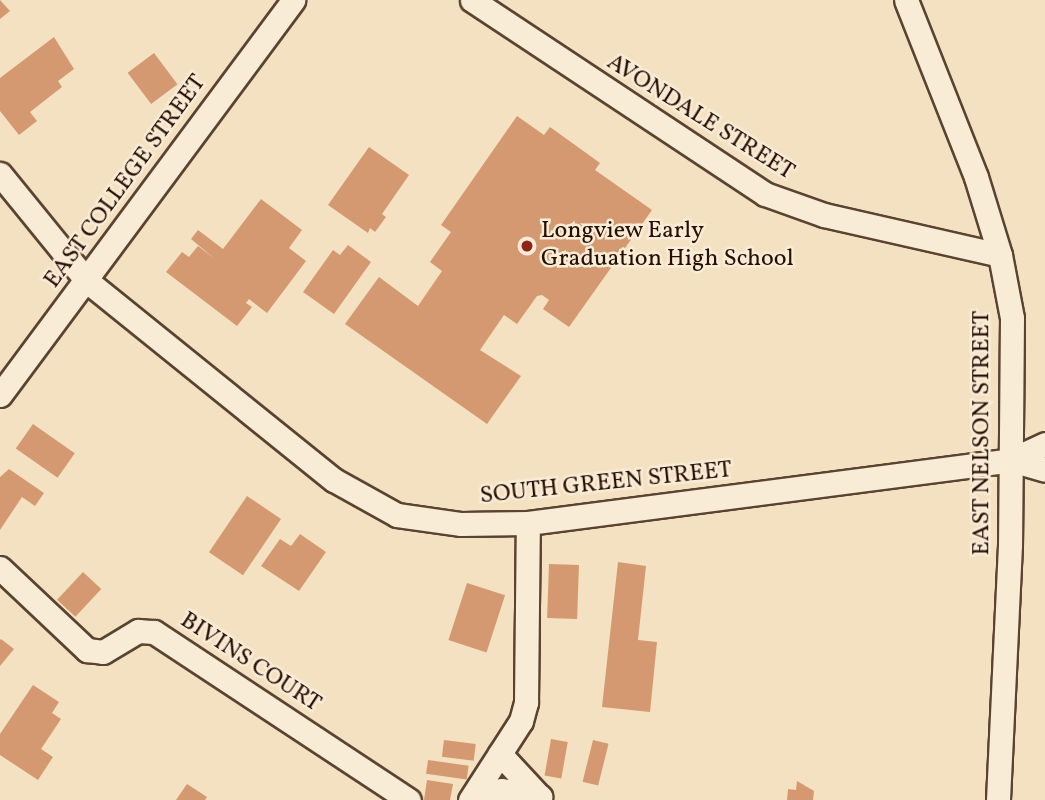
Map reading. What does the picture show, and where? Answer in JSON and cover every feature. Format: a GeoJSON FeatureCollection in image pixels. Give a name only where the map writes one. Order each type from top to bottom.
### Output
{"type":"FeatureCollection","features":[{"type":"Feature","properties":{"kind":"street","name":"EAST COLLEGE STREET"},"geometry":{"type":"LineString","coordinates":[[0,395],[293,0]]}},
{"type":"Feature","properties":{"kind":"street","name":"AVONDALE STREET"},"geometry":{"type":"LineString","coordinates":[[472,0],[706,158],[772,197],[824,215],[1000,255]]}},
{"type":"Feature","properties":{"kind":"street","name":"EAST NELSON STREET"},"geometry":{"type":"LineString","coordinates":[[906,0],[976,177],[1000,255],[1012,318],[1011,460],[998,800]]}},
{"type":"Feature","properties":{"kind":"street","name":"SOUTH GREEN STREET"},"geometry":{"type":"LineString","coordinates":[[0,174],[87,281],[334,480],[375,505],[420,520],[528,523],[1011,460],[1045,444]]}},
{"type":"Feature","properties":{"kind":"street","name":"SOUTH GREEN STREET"},"geometry":{"type":"LineString","coordinates":[[1011,460],[1045,470]]}},
{"type":"Feature","properties":{"kind":"street"},"geometry":{"type":"LineString","coordinates":[[473,796],[521,721],[526,702],[528,523]]}},
{"type":"Feature","properties":{"kind":"street","name":"BIVINS COURT"},"geometry":{"type":"LineString","coordinates":[[0,568],[87,650],[103,652],[138,631],[154,632],[409,800]]}},
{"type":"Feature","properties":{"kind":"street"},"geometry":{"type":"LineString","coordinates":[[500,754],[550,798]]}},
{"type":"Feature","properties":{"kind":"street"},"geometry":{"type":"LineString","coordinates":[[473,796],[502,790],[550,798]]}},
{"type":"Feature","properties":{"kind":"building"},"geometry":{"type":"Polygon","coordinates":[[[0,0],[10,11],[0,19],[0,0]]]}},
{"type":"Feature","properties":{"kind":"building"},"geometry":{"type":"Polygon","coordinates":[[[54,37],[74,69],[58,81],[62,87],[30,112],[37,121],[19,135],[0,111],[0,78],[54,37]]]}},
{"type":"Feature","properties":{"kind":"building"},"geometry":{"type":"Polygon","coordinates":[[[154,53],[177,84],[151,104],[128,73],[154,53]]]}},
{"type":"Feature","properties":{"kind":"building"},"geometry":{"type":"Polygon","coordinates":[[[517,116],[544,135],[550,127],[600,163],[595,170],[652,210],[569,327],[543,309],[549,300],[542,295],[537,296],[517,324],[504,315],[480,350],[521,376],[487,424],[345,324],[379,277],[418,306],[442,271],[430,262],[451,232],[441,225],[517,116]]]}},
{"type":"Feature","properties":{"kind":"building"},"geometry":{"type":"Polygon","coordinates":[[[369,147],[409,175],[382,214],[386,217],[375,232],[370,228],[368,233],[328,205],[369,147]]]}},
{"type":"Feature","properties":{"kind":"building"},"geometry":{"type":"Polygon","coordinates":[[[261,199],[302,230],[289,248],[306,261],[267,313],[249,299],[246,303],[252,307],[237,326],[166,272],[182,252],[189,257],[198,246],[215,259],[191,239],[198,230],[223,249],[261,199]]]}},
{"type":"Feature","properties":{"kind":"building"},"geometry":{"type":"Polygon","coordinates":[[[348,245],[371,262],[334,314],[303,292],[333,250],[340,255],[348,245]]]}},
{"type":"Feature","properties":{"kind":"building"},"geometry":{"type":"Polygon","coordinates":[[[33,424],[75,453],[58,478],[16,449],[33,424]]]}},
{"type":"Feature","properties":{"kind":"building"},"geometry":{"type":"Polygon","coordinates":[[[9,469],[44,493],[35,506],[22,497],[0,530],[0,477],[9,469]]]}},
{"type":"Feature","properties":{"kind":"building"},"geometry":{"type":"Polygon","coordinates":[[[247,496],[281,519],[243,575],[209,552],[247,496]]]}},
{"type":"Feature","properties":{"kind":"building"},"geometry":{"type":"Polygon","coordinates":[[[300,534],[326,552],[299,591],[261,566],[280,539],[291,546],[300,534]]]}},
{"type":"Feature","properties":{"kind":"building"},"geometry":{"type":"Polygon","coordinates":[[[618,562],[646,566],[638,640],[657,642],[650,712],[602,707],[618,562]]]}},
{"type":"Feature","properties":{"kind":"building"},"geometry":{"type":"Polygon","coordinates":[[[549,564],[579,565],[577,619],[547,618],[549,564]]]}},
{"type":"Feature","properties":{"kind":"building"},"geometry":{"type":"Polygon","coordinates":[[[83,572],[101,589],[75,617],[57,600],[83,572]]]}},
{"type":"Feature","properties":{"kind":"building"},"geometry":{"type":"Polygon","coordinates":[[[467,583],[505,595],[487,652],[448,640],[467,583]]]}},
{"type":"Feature","properties":{"kind":"building"},"geometry":{"type":"Polygon","coordinates":[[[0,640],[14,649],[0,666],[0,640]]]}},
{"type":"Feature","properties":{"kind":"building"},"geometry":{"type":"Polygon","coordinates":[[[33,685],[59,702],[52,713],[61,719],[41,749],[53,757],[38,780],[0,755],[0,734],[33,685]]]}},
{"type":"Feature","properties":{"kind":"building"},"geometry":{"type":"Polygon","coordinates":[[[551,739],[568,742],[561,778],[545,775],[551,739]]]}},
{"type":"Feature","properties":{"kind":"building"},"geometry":{"type":"Polygon","coordinates":[[[444,740],[476,744],[474,761],[442,757],[444,740]]]}},
{"type":"Feature","properties":{"kind":"building"},"geometry":{"type":"Polygon","coordinates":[[[593,740],[609,744],[598,786],[583,782],[593,740]]]}},
{"type":"Feature","properties":{"kind":"building"},"geometry":{"type":"Polygon","coordinates":[[[428,760],[469,766],[467,780],[426,774],[428,760]]]}},
{"type":"Feature","properties":{"kind":"building"},"geometry":{"type":"Polygon","coordinates":[[[427,780],[453,784],[450,800],[424,800],[427,780]]]}},
{"type":"Feature","properties":{"kind":"building"},"geometry":{"type":"Polygon","coordinates":[[[797,781],[814,791],[813,800],[787,800],[788,789],[796,790],[797,781]]]}},
{"type":"Feature","properties":{"kind":"building"},"geometry":{"type":"Polygon","coordinates":[[[187,784],[207,797],[205,800],[176,800],[187,784]]]}},
{"type":"Feature","properties":{"kind":"place","name":"Longview Early Graduation High School"},"geometry":{"type":"Point","coordinates":[527,246]}}]}
